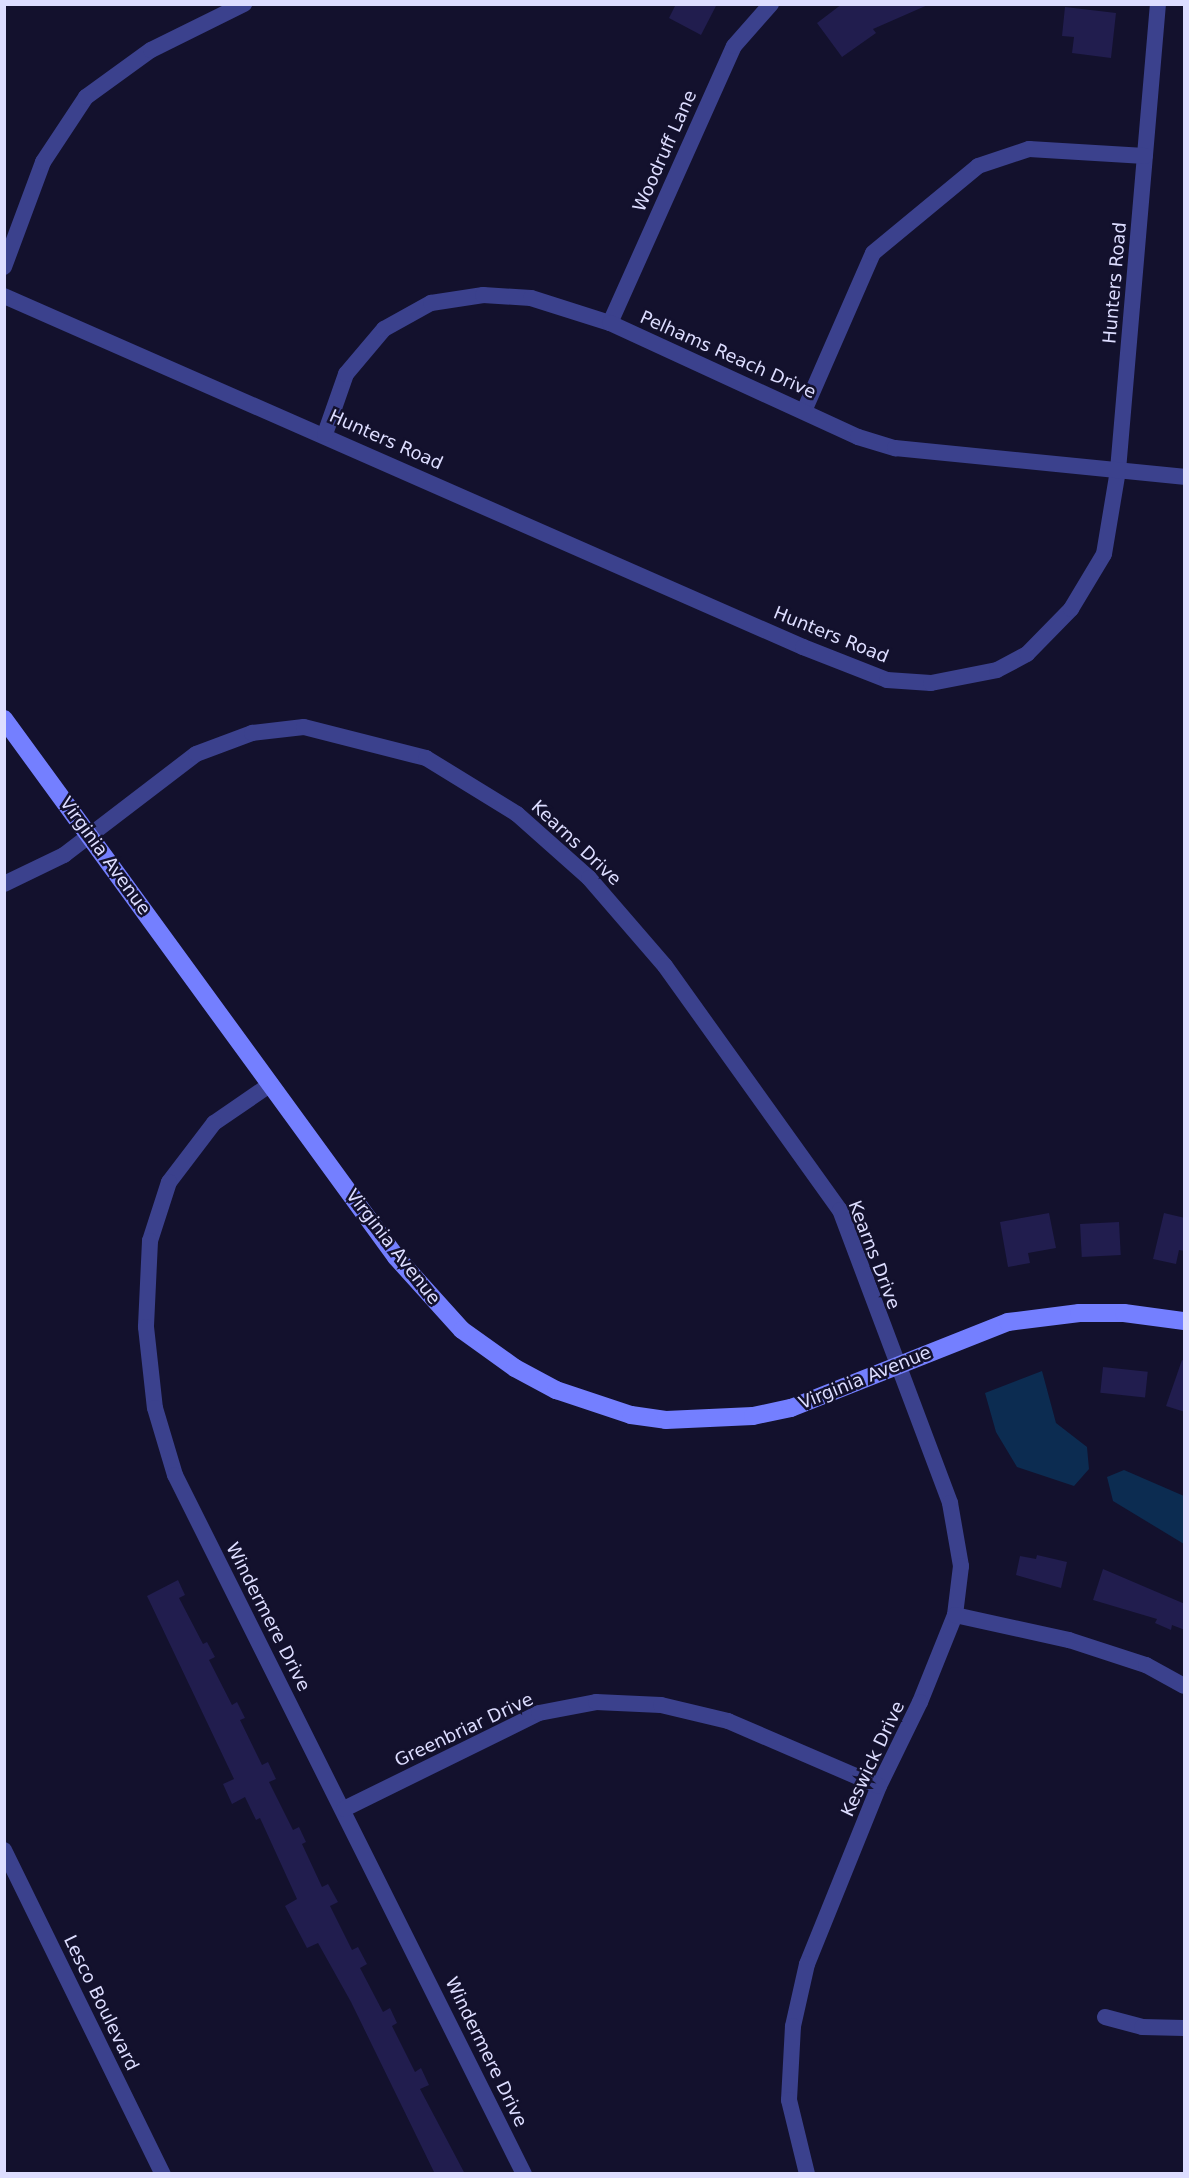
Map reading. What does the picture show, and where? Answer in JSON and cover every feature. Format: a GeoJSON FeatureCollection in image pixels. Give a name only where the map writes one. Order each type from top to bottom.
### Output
{"type":"FeatureCollection","features":[{"type":"Feature","properties":{"kind":"street"},"geometry":{"type":"LineString","coordinates":[[4,267],[43,162],[86,97],[151,50],[244,4]]}},
{"type":"Feature","properties":{"kind":"street","name":"Woodruff Lane"},"geometry":{"type":"LineString","coordinates":[[610,323],[734,46],[771,4]]}},
{"type":"Feature","properties":{"kind":"street","name":"Hunters Road"},"geometry":{"type":"LineString","coordinates":[[4,296],[325,434],[803,647],[887,680],[931,683],[998,670],[1027,654],[1071,609],[1104,554],[1118,470],[1158,4]]}},
{"type":"Feature","properties":{"kind":"street"},"geometry":{"type":"LineString","coordinates":[[804,411],[873,253],[978,165],[1029,149],[1145,156]]}},
{"type":"Feature","properties":{"kind":"street","name":"Pelhams Reach Drive"},"geometry":{"type":"LineString","coordinates":[[325,434],[346,374],[384,329],[431,303],[483,295],[531,298],[610,323],[858,437],[895,448],[1185,477]]}},
{"type":"Feature","properties":{"kind":"street","name":"Virginia Avenue"},"geometry":{"type":"LineString","coordinates":[[4,719],[396,1257],[438,1307],[462,1330],[515,1368],[556,1390],[631,1415],[715,1419],[791,1408],[895,1364],[1008,1322],[1035,1317],[1124,1313],[1185,1321]]}},
{"type":"Feature","properties":{"kind":"street","name":"Kearns Drive"},"geometry":{"type":"LineString","coordinates":[[4,884],[64,855],[196,754],[252,733],[304,727],[426,758],[517,814],[590,878],[665,966],[840,1210],[895,1364]]}},
{"type":"Feature","properties":{"kind":"street","name":"Windermere Drive"},"geometry":{"type":"LineString","coordinates":[[271,1084],[214,1123],[170,1182],[150,1241],[146,1327],[155,1408],[176,1475],[524,2174]]}},
{"type":"Feature","properties":{"kind":"street","name":"Keswick Drive"},"geometry":{"type":"LineString","coordinates":[[807,2174],[789,2100],[793,2026],[807,1964],[879,1786],[920,1702],[955,1615],[961,1566],[950,1503],[895,1364]]}},
{"type":"Feature","properties":{"kind":"street"},"geometry":{"type":"LineString","coordinates":[[955,1615],[1069,1640],[1146,1665],[1185,1686]]}},
{"type":"Feature","properties":{"kind":"street","name":"Greenbriar Drive"},"geometry":{"type":"LineString","coordinates":[[344,1809],[539,1713],[596,1702],[661,1704],[728,1721],[879,1786]]}},
{"type":"Feature","properties":{"kind":"street","name":"Lesco Boulevard"},"geometry":{"type":"LineString","coordinates":[[4,1850],[163,2174]]}},
{"type":"Feature","properties":{"kind":"street"},"geometry":{"type":"LineString","coordinates":[[1105,2017],[1142,2027],[1185,2028]]}},
{"type":"Feature","properties":{"kind":"water"},"geometry":{"type":"Polygon","coordinates":[[[1042,1371],[1056,1423],[1087,1447],[1089,1469],[1074,1486],[1017,1467],[996,1432],[985,1393],[1042,1371]]]}},
{"type":"Feature","properties":{"kind":"water"},"geometry":{"type":"Polygon","coordinates":[[[1124,1470],[1184,1496],[1184,1544],[1113,1501],[1107,1477],[1124,1470]]]}},
{"type":"Feature","properties":{"kind":"building"},"geometry":{"type":"Polygon","coordinates":[[[676,4],[717,4],[701,35],[669,18],[676,4]]]}},
{"type":"Feature","properties":{"kind":"building"},"geometry":{"type":"Polygon","coordinates":[[[842,4],[930,4],[873,29],[876,33],[842,57],[817,23],[842,4]]]}},
{"type":"Feature","properties":{"kind":"building"},"geometry":{"type":"Polygon","coordinates":[[[1065,7],[1116,13],[1111,58],[1072,53],[1074,37],[1062,36],[1065,7]]]}},
{"type":"Feature","properties":{"kind":"building"},"geometry":{"type":"Polygon","coordinates":[[[1049,1213],[1056,1248],[1028,1253],[1030,1263],[1008,1267],[1000,1222],[1049,1213]]]}},
{"type":"Feature","properties":{"kind":"building"},"geometry":{"type":"Polygon","coordinates":[[[1164,1213],[1185,1218],[1185,1251],[1179,1250],[1176,1264],[1153,1259],[1164,1213]]]}},
{"type":"Feature","properties":{"kind":"building"},"geometry":{"type":"Polygon","coordinates":[[[1119,1222],[1121,1255],[1082,1257],[1080,1224],[1119,1222]]]}},
{"type":"Feature","properties":{"kind":"building"},"geometry":{"type":"Polygon","coordinates":[[[1182,1360],[1185,1361],[1185,1412],[1166,1406],[1182,1360]]]}},
{"type":"Feature","properties":{"kind":"building"},"geometry":{"type":"Polygon","coordinates":[[[1103,1367],[1148,1372],[1145,1398],[1100,1393],[1103,1367]]]}},
{"type":"Feature","properties":{"kind":"building"},"geometry":{"type":"Polygon","coordinates":[[[1037,1555],[1067,1562],[1061,1588],[1016,1575],[1020,1556],[1036,1559],[1037,1555]]]}},
{"type":"Feature","properties":{"kind":"building"},"geometry":{"type":"Polygon","coordinates":[[[1103,1569],[1185,1604],[1185,1630],[1172,1625],[1171,1630],[1155,1623],[1157,1619],[1093,1600],[1103,1569]]]}},
{"type":"Feature","properties":{"kind":"building"},"geometry":{"type":"Polygon","coordinates":[[[178,1580],[185,1595],[179,1598],[203,1644],[207,1642],[215,1657],[209,1660],[232,1705],[237,1702],[245,1718],[240,1720],[262,1765],[268,1762],[276,1779],[269,1782],[293,1830],[299,1827],[306,1842],[302,1844],[322,1887],[328,1884],[338,1902],[330,1906],[352,1950],[358,1947],[367,1964],[360,1968],[383,2012],[390,2008],[397,2023],[392,2026],[415,2072],[421,2068],[429,2085],[420,2089],[465,2174],[435,2174],[351,2002],[318,1943],[307,1948],[285,1906],[297,1899],[260,1818],[256,1820],[245,1797],[232,1804],[223,1784],[234,1779],[147,1596],[178,1580]]]}}]}
